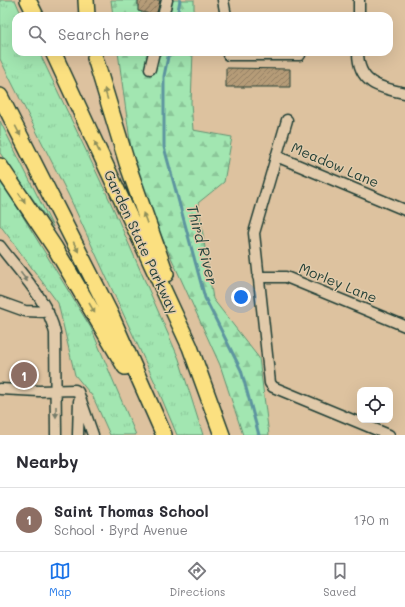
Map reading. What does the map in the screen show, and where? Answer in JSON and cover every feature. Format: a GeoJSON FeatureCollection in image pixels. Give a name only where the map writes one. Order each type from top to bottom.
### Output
{"type":"FeatureCollection","features":[{"type":"Feature","properties":{"kind":"highway"},"geometry":{"type":"LineString","coordinates":[[28,0],[34,12]]}},
{"type":"Feature","properties":{"kind":"highway"},"geometry":{"type":"LineString","coordinates":[[86,0],[87,12]]}},
{"type":"Feature","properties":{"kind":"highway","name":"Garden State Parkway"},"geometry":{"type":"LineString","coordinates":[[55,56],[190,347],[222,435]]}},
{"type":"Feature","properties":{"kind":"highway"},"geometry":{"type":"LineString","coordinates":[[95,58],[136,191],[190,347]]}},
{"type":"Feature","properties":{"kind":"highway"},"geometry":{"type":"LineString","coordinates":[[0,96],[110,313],[163,435]]}},
{"type":"Feature","properties":{"kind":"highway"},"geometry":{"type":"LineString","coordinates":[[0,166],[55,248],[83,294],[163,435]]}},
{"type":"Feature","properties":{"kind":"street"},"geometry":{"type":"LineString","coordinates":[[164,12],[167,0]]}},
{"type":"Feature","properties":{"kind":"street"},"geometry":{"type":"LineString","coordinates":[[223,0],[225,12]]}},
{"type":"Feature","properties":{"kind":"street"},"geometry":{"type":"LineString","coordinates":[[359,0],[359,12]]}},
{"type":"Feature","properties":{"kind":"street"},"geometry":{"type":"LineString","coordinates":[[150,69],[153,56]]}},
{"type":"Feature","properties":{"kind":"street"},"geometry":{"type":"LineString","coordinates":[[359,56],[362,73],[370,82],[388,90],[405,93]]}},
{"type":"Feature","properties":{"kind":"street"},"geometry":{"type":"LineString","coordinates":[[287,120],[254,233],[270,383],[273,387],[389,435]]}},
{"type":"Feature","properties":{"kind":"street","name":"Meadow Lane"},"geometry":{"type":"LineString","coordinates":[[276,156],[405,210]]}},
{"type":"Feature","properties":{"kind":"street"},"geometry":{"type":"LineString","coordinates":[[0,246],[52,319],[55,333],[56,435]]}},
{"type":"Feature","properties":{"kind":"street","name":"Morley Lane"},"geometry":{"type":"LineString","coordinates":[[258,277],[286,277],[405,326]]}},
{"type":"Feature","properties":{"kind":"street"},"geometry":{"type":"LineString","coordinates":[[0,302],[25,311],[48,312]]}},
{"type":"Feature","properties":{"kind":"street"},"geometry":{"type":"LineString","coordinates":[[0,389],[75,390],[79,395],[93,435]]}},
{"type":"Feature","properties":{"kind":"street"},"geometry":{"type":"LineString","coordinates":[[78,435],[79,395]]}},
{"type":"Feature","properties":{"kind":"green space"},"geometry":{"type":"Polygon","coordinates":[[[0,0],[15,0],[20,12],[12,12],[12,56],[41,56],[110,201],[179,359],[203,435],[177,435],[157,387],[69,196],[0,59],[0,0]]]}},
{"type":"Feature","properties":{"kind":"green space"},"geometry":{"type":"Polygon","coordinates":[[[111,0],[140,0],[142,12],[112,12],[111,0]]]}},
{"type":"Feature","properties":{"kind":"green space"},"geometry":{"type":"Polygon","coordinates":[[[173,0],[194,0],[194,12],[170,12],[173,0]]]}},
{"type":"Feature","properties":{"kind":"green space"},"geometry":{"type":"Polygon","coordinates":[[[119,56],[193,56],[191,103],[193,130],[232,137],[224,182],[198,203],[213,299],[259,358],[269,435],[243,435],[220,365],[135,178],[119,56]]]}},
{"type":"Feature","properties":{"kind":"green space"},"geometry":{"type":"Polygon","coordinates":[[[0,121],[53,227],[0,153],[0,121]]]}},
{"type":"Feature","properties":{"kind":"green space"},"geometry":{"type":"Polygon","coordinates":[[[0,179],[91,328],[136,435],[110,435],[93,397],[75,375],[58,303],[0,225],[0,179]]]}},
{"type":"Feature","properties":{"kind":"building"},"geometry":{"type":"Polygon","coordinates":[[[138,0],[160,0],[157,12],[138,11],[138,0]]]}},
{"type":"Feature","properties":{"kind":"building"},"geometry":{"type":"Polygon","coordinates":[[[226,68],[290,69],[290,87],[226,87],[226,68]]]}},
{"type":"Feature","properties":{"kind":"waterway","name":"Third River"},"geometry":{"type":"LineString","coordinates":[[178,12],[180,0]]}},
{"type":"Feature","properties":{"kind":"waterway","name":"Third River"},"geometry":{"type":"LineString","coordinates":[[168,56],[164,76],[164,147],[205,298],[241,370],[259,435]]}},
{"type":"Feature","properties":{"kind":"place","name":"Saint Thomas School"},"geometry":{"type":"Point","coordinates":[24,375]}}]}
